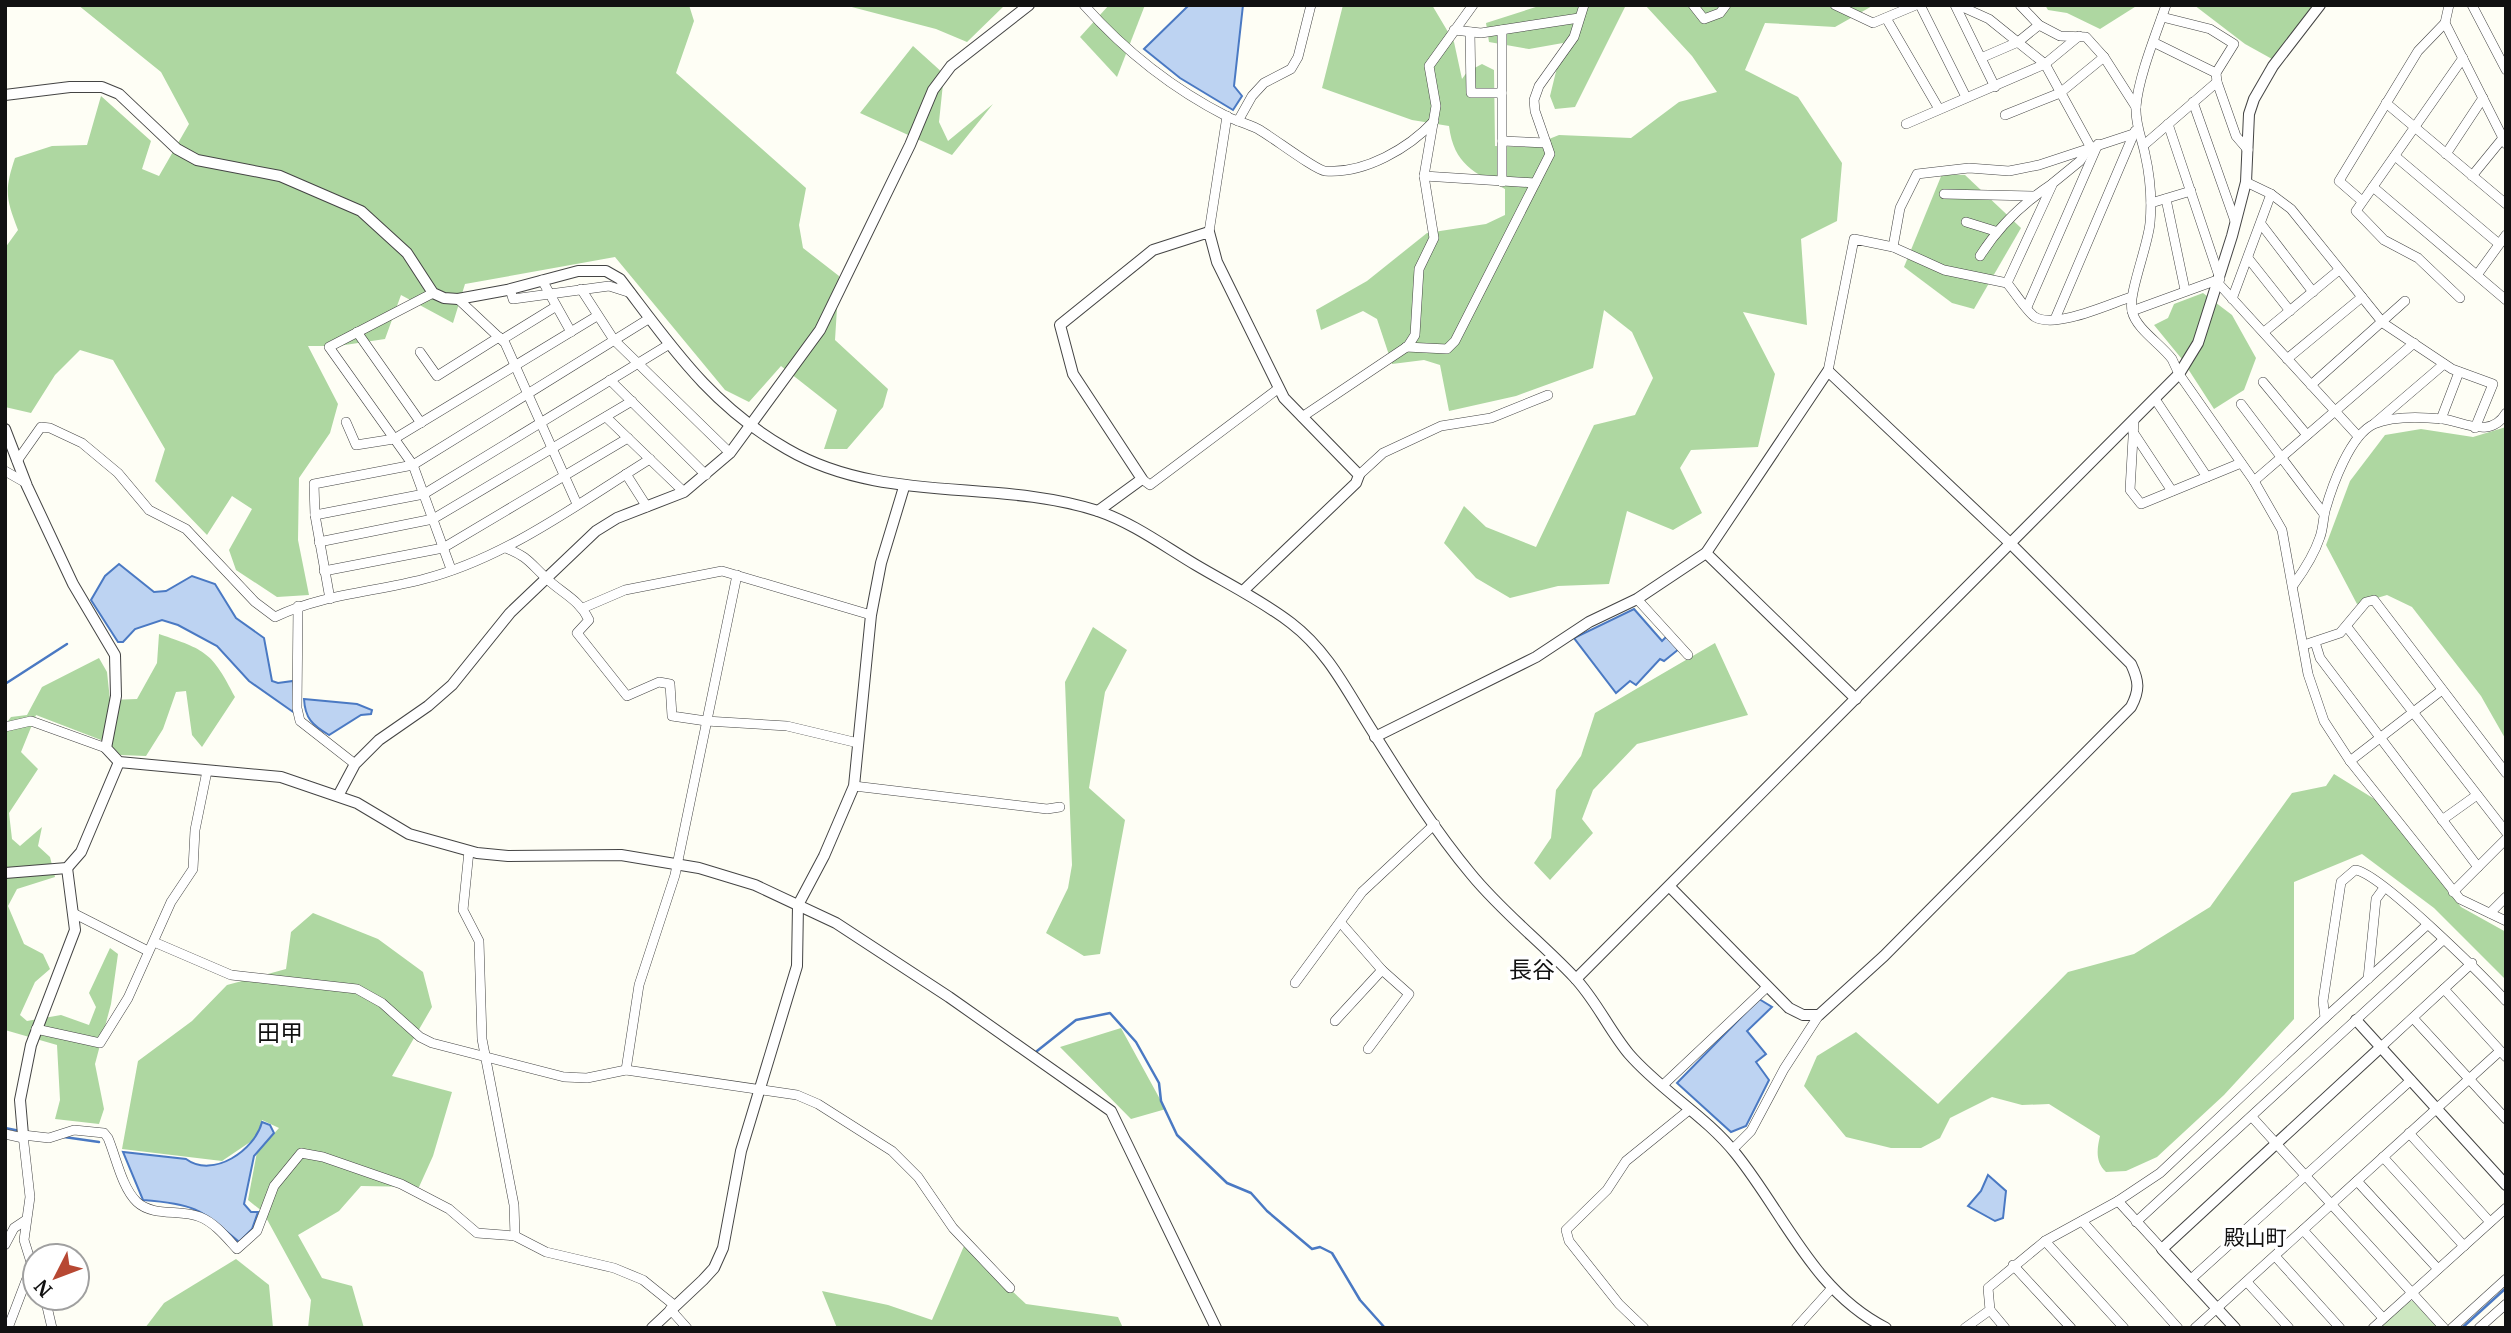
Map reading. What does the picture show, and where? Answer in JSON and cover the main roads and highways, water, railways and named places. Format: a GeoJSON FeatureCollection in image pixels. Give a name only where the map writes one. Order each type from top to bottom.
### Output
{"type":"FeatureCollection","features":[{"type":"Feature","properties":{"kind":"water"},"geometry":{"type":"Polygon","coordinates":[[[1189,5],[1243,5],[1234,86],[1242,96],[1233,110],[1180,78],[1144,49],[1189,5]]]}},
{"type":"Feature","properties":{"kind":"water"},"geometry":{"type":"Polygon","coordinates":[[[119,564],[154,592],[166,591],[192,576],[215,584],[236,618],[264,638],[272,681],[293,681],[296,714],[249,681],[217,646],[178,625],[162,620],[135,629],[123,642],[118,642],[91,600],[105,576],[119,564]]]}},
{"type":"Feature","properties":{"kind":"water"},"geometry":{"type":"Polygon","coordinates":[[[1634,609],[1662,641],[1667,636],[1679,649],[1664,661],[1660,659],[1636,685],[1630,681],[1616,693],[1574,638],[1634,609]]]}},
{"type":"Feature","properties":{"kind":"water"},"geometry":{"type":"Polygon","coordinates":[[[304,699],[357,704],[372,710],[371,714],[361,715],[329,735],[310,720],[304,699]]]}},
{"type":"Feature","properties":{"kind":"water"},"geometry":{"type":"Polygon","coordinates":[[[1759,999],[1772,1007],[1747,1031],[1766,1054],[1756,1062],[1769,1080],[1746,1126],[1731,1132],[1677,1083],[1759,999]]]}},
{"type":"Feature","properties":{"kind":"water"},"geometry":{"type":"Polygon","coordinates":[[[262,1122],[270,1125],[274,1133],[254,1156],[244,1204],[251,1212],[258,1212],[252,1229],[239,1242],[196,1210],[143,1200],[123,1152],[186,1159],[208,1166],[232,1158],[242,1151],[258,1132],[262,1122]]]}},
{"type":"Feature","properties":{"kind":"water"},"geometry":{"type":"Polygon","coordinates":[[[1988,1175],[2006,1191],[2003,1218],[1995,1221],[1968,1206],[1981,1191],[1988,1175]]]}},
{"type":"Feature","properties":{"kind":"waterway"},"geometry":{"type":"LineString","coordinates":[[5,684],[67,644]]}},
{"type":"Feature","properties":{"kind":"waterway"},"geometry":{"type":"LineString","coordinates":[[1037,1051],[1076,1020],[1110,1013],[1136,1042],[1159,1083],[1161,1101],[1177,1135],[1227,1183],[1251,1193],[1267,1211],[1312,1249],[1320,1247],[1332,1253],[1360,1300],[1385,1328]]}},
{"type":"Feature","properties":{"kind":"waterway"},"geometry":{"type":"LineString","coordinates":[[5,1128],[20,1131]]}},
{"type":"Feature","properties":{"kind":"waterway"},"geometry":{"type":"LineString","coordinates":[[64,1137],[99,1142]]}},
{"type":"Feature","properties":{"kind":"waterway"},"geometry":{"type":"LineString","coordinates":[[2462,1328],[2506,1288]]}},
{"type":"Feature","properties":{"kind":"district","name":"長谷"},"geometry":{"type":"Point","coordinates":[1532,970]}},
{"type":"Feature","properties":{"kind":"district","name":"田甲"},"geometry":{"type":"Point","coordinates":[280,1033]}},
{"type":"Feature","properties":{"kind":"district","name":"殿山町"},"geometry":{"type":"Point","coordinates":[2255,1238]}}]}
